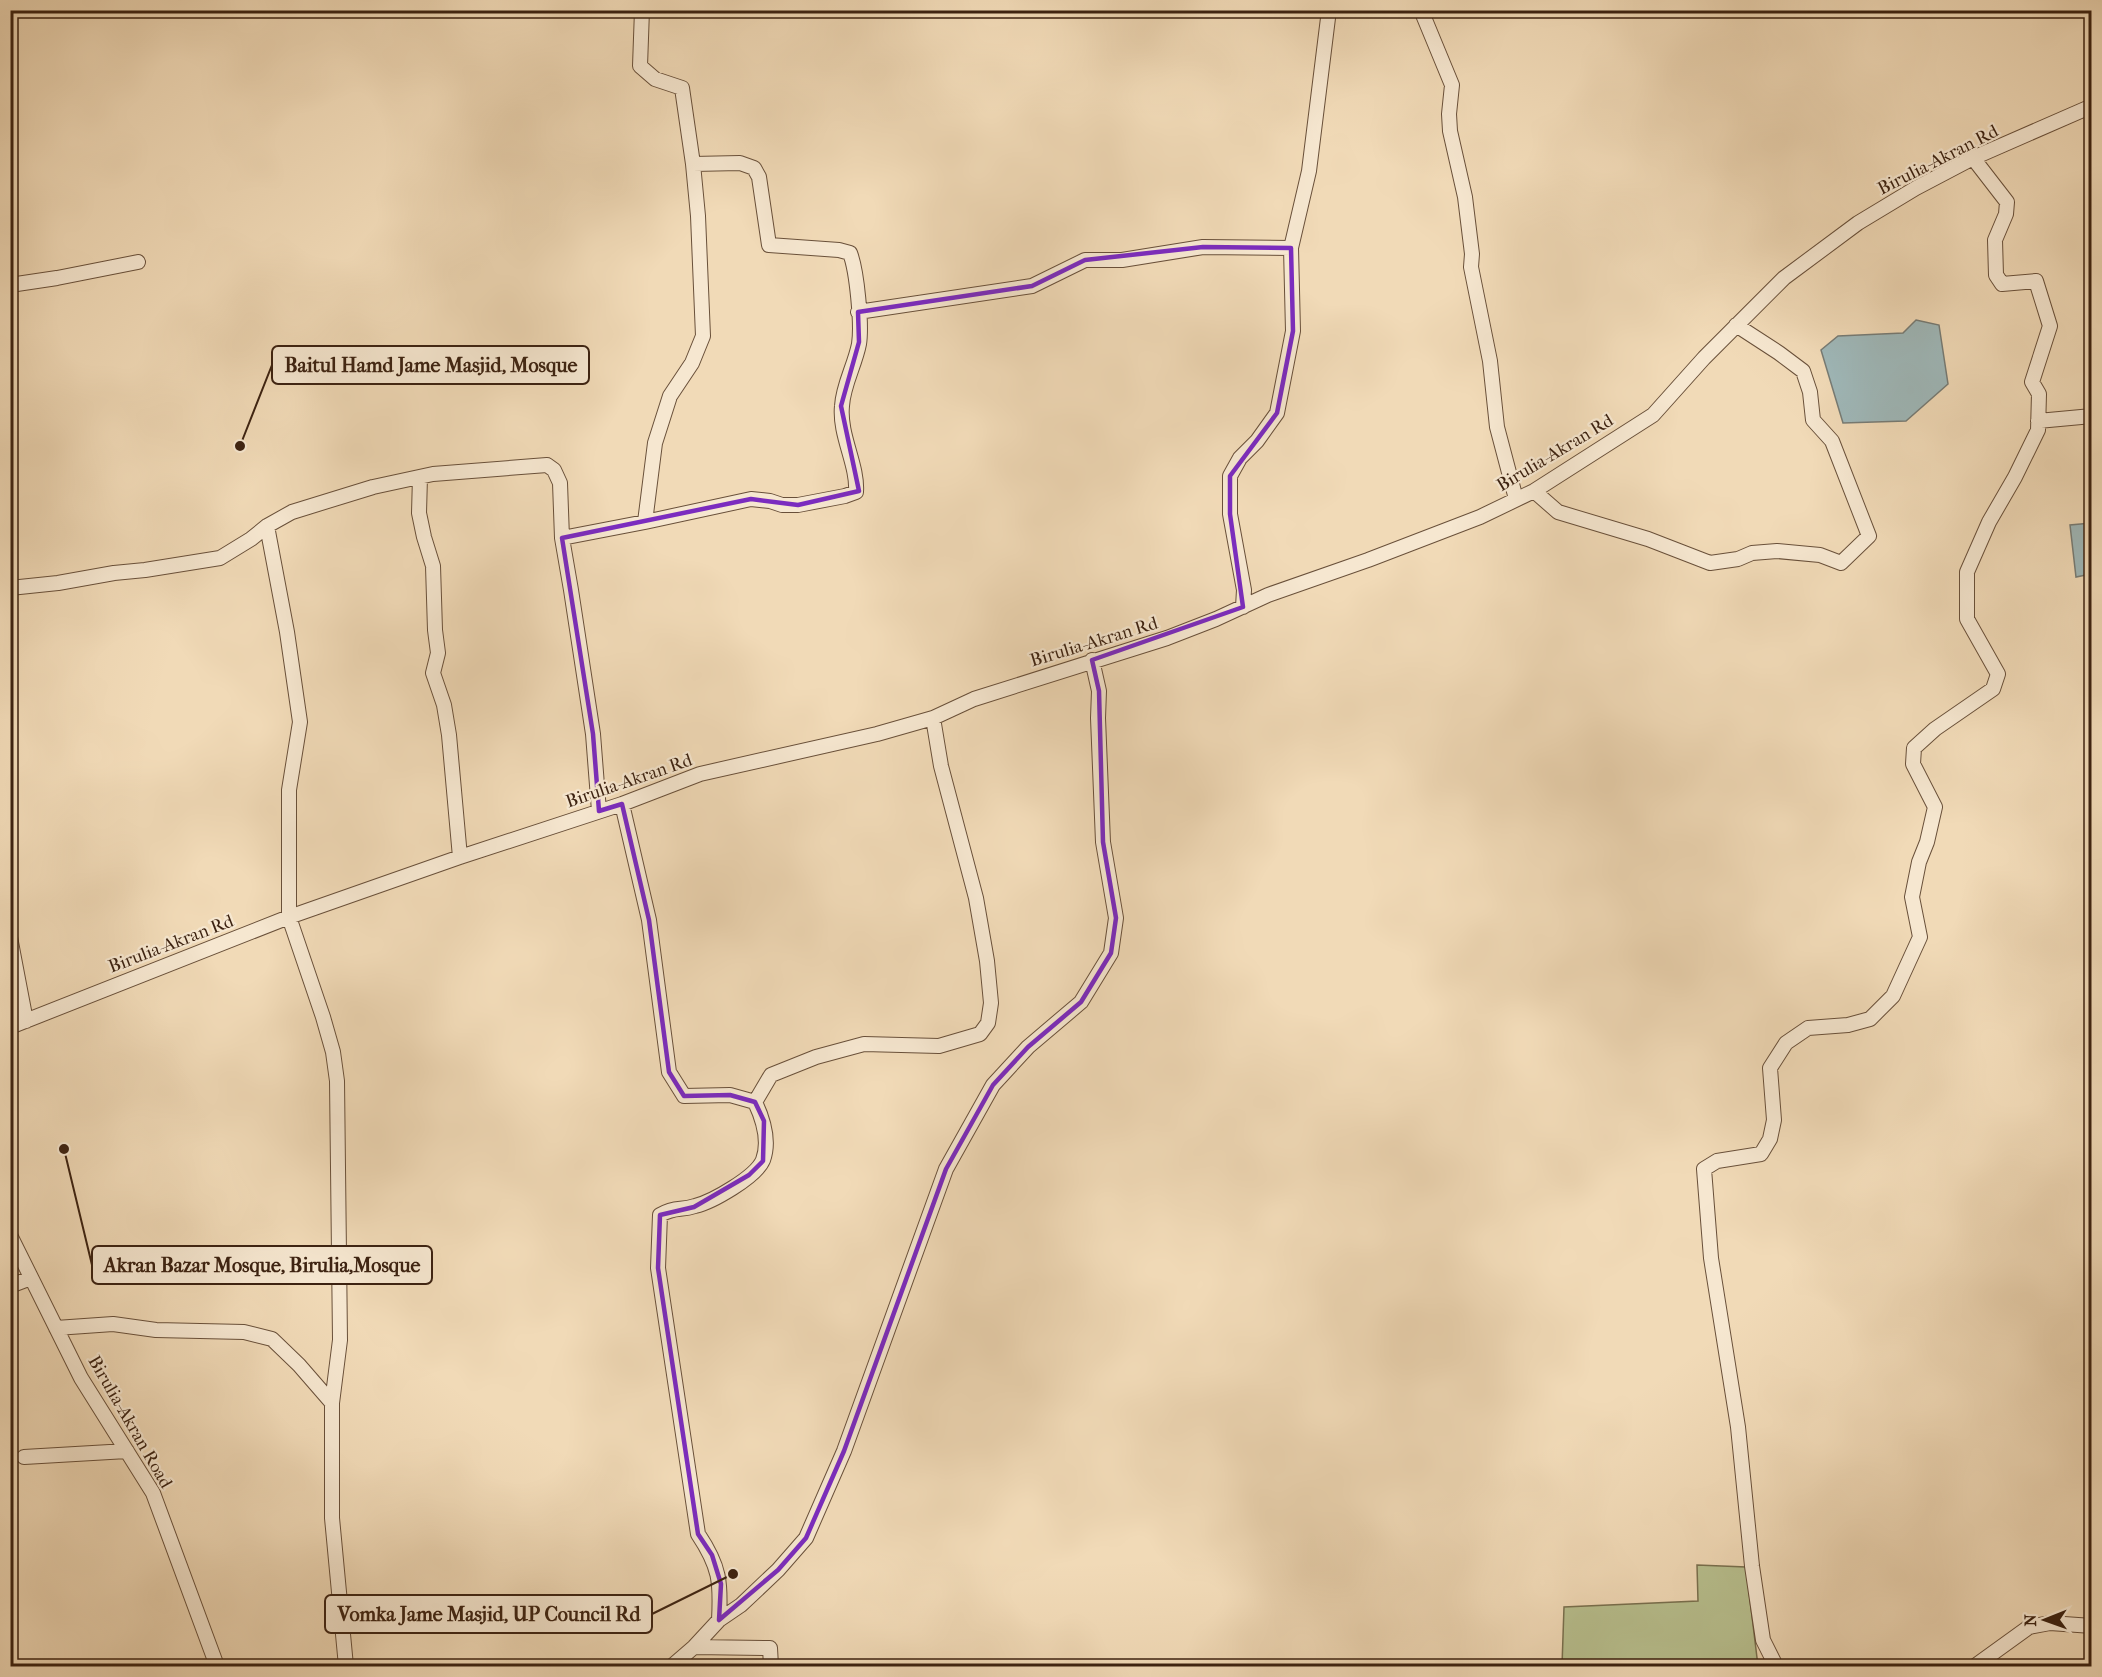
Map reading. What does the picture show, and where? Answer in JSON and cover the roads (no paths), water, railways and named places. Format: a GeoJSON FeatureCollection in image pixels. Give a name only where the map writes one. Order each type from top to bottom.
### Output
{"type":"FeatureCollection","features":[{"type":"Feature","properties":{"kind":"street"},"geometry":{"type":"LineString","coordinates":[[642,10],[640,66],[655,79],[682,88],[693,164],[702,287],[703,336],[692,363],[670,396],[655,443],[645,522]]}},
{"type":"Feature","properties":{"kind":"street"},"geometry":{"type":"LineString","coordinates":[[1243,607],[1244,590],[1230,514],[1230,476],[1240,458],[1257,441],[1277,413],[1293,331],[1291,248],[1309,171],[1329,10]]}},
{"type":"Feature","properties":{"kind":"street"},"geometry":{"type":"LineString","coordinates":[[1421,10],[1452,85],[1450,131],[1465,197],[1472,254],[1471,267],[1490,361],[1497,427],[1516,499]]}},
{"type":"Feature","properties":{"kind":"street","name":"Birulia-Akran Rd"},"geometry":{"type":"LineString","coordinates":[[10,1027],[289,917],[460,857],[622,804],[700,774],[877,735],[933,718],[974,699],[1167,638],[1268,595],[1480,517],[1534,491],[1653,415],[1704,358],[1784,278],[1858,223],[1916,188],[1973,158],[2091,106]]}},
{"type":"Feature","properties":{"kind":"street"},"geometry":{"type":"LineString","coordinates":[[1776,1666],[1762,1640],[1738,1427],[1711,1258],[1704,1169],[1717,1161],[1761,1154],[1770,1138],[1774,1120],[1770,1068],[1785,1043],[1808,1028],[1848,1025],[1870,1019],[1893,996],[1920,937],[1912,897],[1919,862],[1927,842],[1935,807],[1913,764],[1914,748],[1935,729],[1993,689],[1998,674],[1967,619],[1967,572],[1989,522],[2038,430],[2039,394],[2032,382],[2050,326],[2036,281],[2002,284],[1996,274],[1995,240],[2006,214],[2007,202],[1973,158]]}},
{"type":"Feature","properties":{"kind":"street"},"geometry":{"type":"LineString","coordinates":[[561,538],[751,499],[782,505],[798,505],[856,492],[857,484],[845,441],[842,406],[859,342],[858,312],[850,253],[839,250],[769,245],[759,177],[754,168],[740,163],[693,164]]}},
{"type":"Feature","properties":{"kind":"street"},"geometry":{"type":"LineString","coordinates":[[858,312],[1032,286],[1085,261],[1122,260],[1203,247],[1291,248]]}},
{"type":"Feature","properties":{"kind":"street"},"geometry":{"type":"LineString","coordinates":[[10,285],[138,262]]}},
{"type":"Feature","properties":{"kind":"street"},"geometry":{"type":"LineString","coordinates":[[1534,491],[1558,512],[1648,539],[1710,563],[1738,559],[1752,553],[1777,551],[1820,555],[1841,563],[1869,536],[1832,441],[1813,420],[1810,392],[1803,371],[1779,352],[1736,325]]}},
{"type":"Feature","properties":{"kind":"street"},"geometry":{"type":"LineString","coordinates":[[2038,421],[2091,416]]}},
{"type":"Feature","properties":{"kind":"street"},"geometry":{"type":"LineString","coordinates":[[10,588],[58,583],[220,558],[292,512],[373,487],[420,477],[547,465],[554,470],[560,483],[561,538],[593,734],[599,811]]}},
{"type":"Feature","properties":{"kind":"street"},"geometry":{"type":"LineString","coordinates":[[420,477],[419,513],[434,566],[435,630],[438,653],[434,673],[444,705],[449,735],[460,857]]}},
{"type":"Feature","properties":{"kind":"street"},"geometry":{"type":"LineString","coordinates":[[267,526],[300,722],[289,790],[289,917],[326,1026],[333,1052],[337,1082],[340,1340],[332,1403],[332,1518],[346,1666]]}},
{"type":"Feature","properties":{"kind":"street"},"geometry":{"type":"LineString","coordinates":[[672,1666],[694,1647],[719,1620],[741,1605],[778,1570],[806,1538],[844,1451],[946,1169],[993,1085],[1028,1047],[1081,1002],[1111,953],[1116,918],[1103,842],[1099,691],[1092,660]]}},
{"type":"Feature","properties":{"kind":"street"},"geometry":{"type":"LineString","coordinates":[[755,1102],[771,1075],[816,1057],[864,1044],[939,1046],[980,1034],[988,1023],[991,1003],[989,982],[976,898],[940,766],[933,718]]}},
{"type":"Feature","properties":{"kind":"street"},"geometry":{"type":"LineString","coordinates":[[622,804],[649,920],[669,1072],[684,1096],[730,1095],[755,1102],[764,1121],[765,1144],[762,1161],[749,1176],[726,1192],[694,1207],[671,1209],[660,1215],[658,1268],[698,1534],[712,1555],[721,1584],[719,1620]]}},
{"type":"Feature","properties":{"kind":"street"},"geometry":{"type":"LineString","coordinates":[[10,937],[26,1020]]}},
{"type":"Feature","properties":{"kind":"street","name":"Birulia-Akran Road"},"geometry":{"type":"LineString","coordinates":[[10,1235],[81,1378],[153,1493],[218,1666]]}},
{"type":"Feature","properties":{"kind":"street"},"geometry":{"type":"LineString","coordinates":[[10,1286],[31,1278]]}},
{"type":"Feature","properties":{"kind":"street"},"geometry":{"type":"LineString","coordinates":[[56,1328],[113,1324],[156,1330],[244,1332],[272,1339],[299,1365],[332,1403]]}},
{"type":"Feature","properties":{"kind":"street"},"geometry":{"type":"LineString","coordinates":[[24,1458],[127,1451]]}},
{"type":"Feature","properties":{"kind":"street"},"geometry":{"type":"LineString","coordinates":[[1975,1666],[2029,1627],[2050,1623],[2091,1626]]}},
{"type":"Feature","properties":{"kind":"street"},"geometry":{"type":"LineString","coordinates":[[694,1647],[770,1648],[771,1666]]}},
{"type":"Feature","properties":{"kind":"water"},"geometry":{"type":"Polygon","coordinates":[[[1916,320],[1939,325],[1948,384],[1906,421],[1843,423],[1821,350],[1838,336],[1903,333],[1916,320]]]}},
{"type":"Feature","properties":{"kind":"water"},"geometry":{"type":"Polygon","coordinates":[[[2091,523],[2091,574],[2076,577],[2070,525],[2091,523]]]}},
{"type":"Feature","properties":{"kind":"place","name":"Baitul Hamd Jame Masjid, Mosque"},"geometry":{"type":"Point","coordinates":[240,446]}},
{"type":"Feature","properties":{"kind":"place","name":"Akran Bazar Mosque, Birulia,Mosque"},"geometry":{"type":"Point","coordinates":[64,1149]}},
{"type":"Feature","properties":{"kind":"place","name":"Vomka Jame Masjid, UP Council Rd"},"geometry":{"type":"Point","coordinates":[733,1574]}}]}
